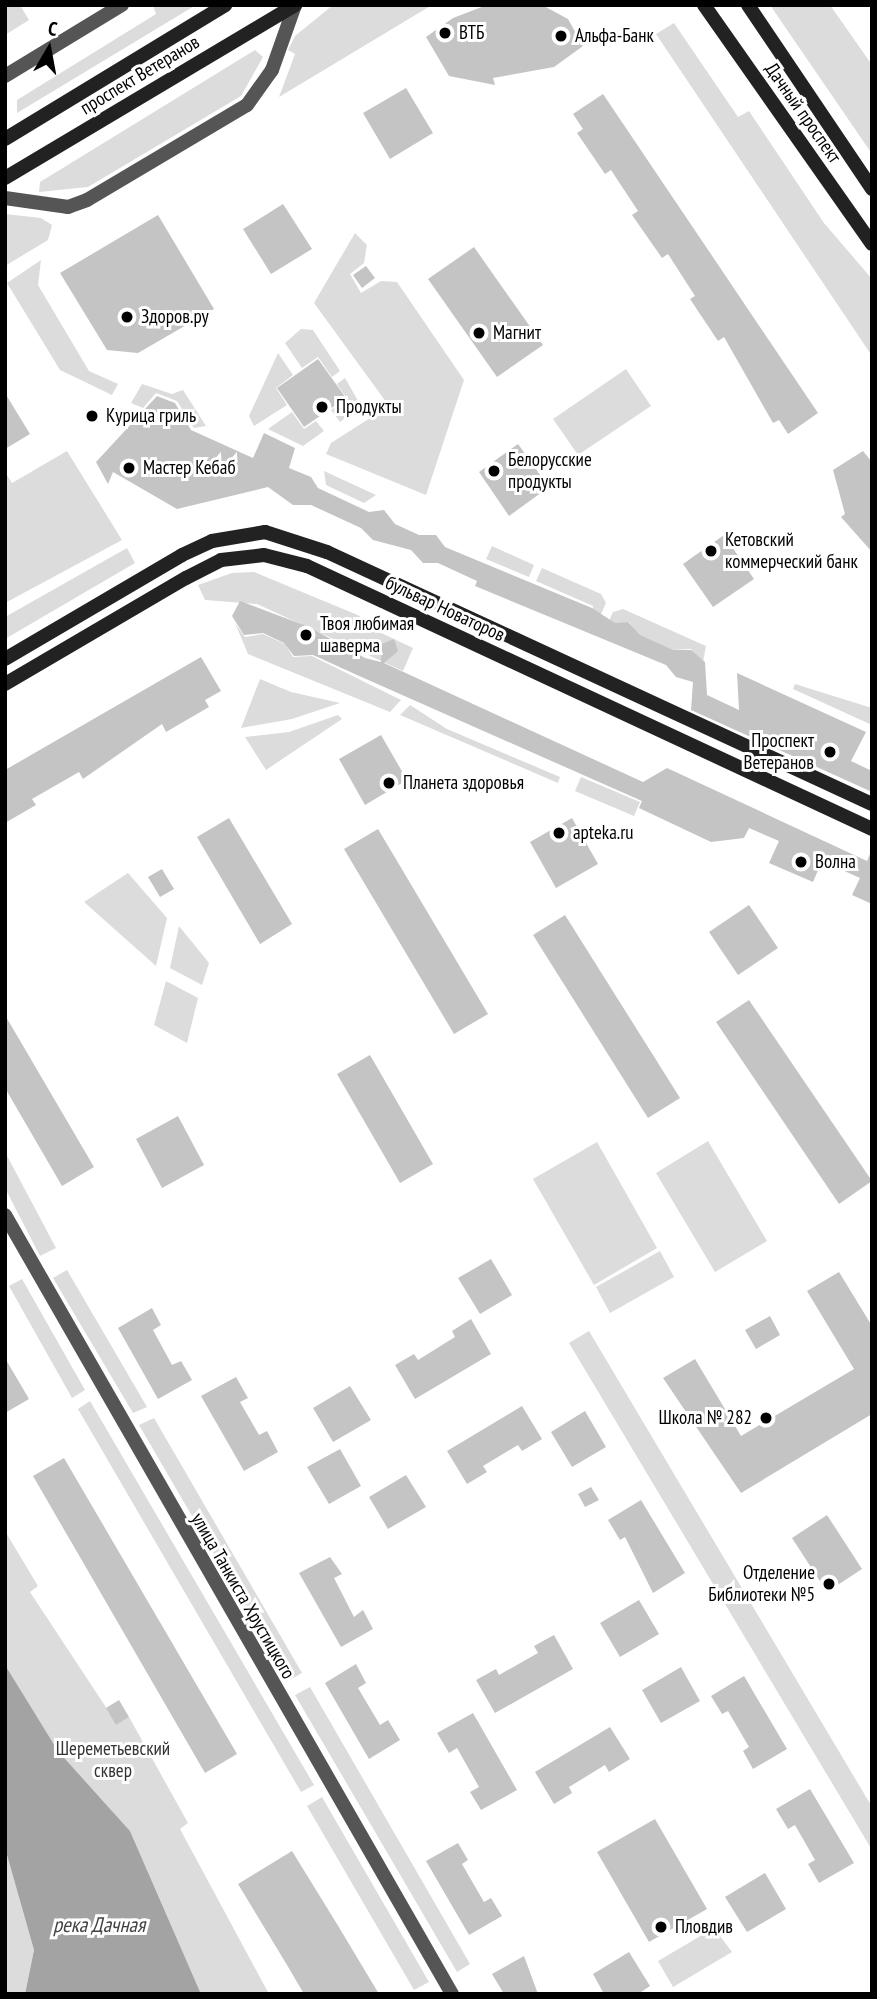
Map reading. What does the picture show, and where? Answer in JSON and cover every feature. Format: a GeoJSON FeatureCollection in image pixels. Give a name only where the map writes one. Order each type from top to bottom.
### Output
{"type":"FeatureCollection","features":[{"type":"Feature","properties":{"kind":"street"},"geometry":{"type":"LineString","coordinates":[[5,76],[121,5]]}},
{"type":"Feature","properties":{"kind":"street","name":"проспект Ветеранов"},"geometry":{"type":"LineString","coordinates":[[5,139],[225,5]]}},
{"type":"Feature","properties":{"kind":"street"},"geometry":{"type":"LineString","coordinates":[[5,198],[68,206],[87,200],[247,105],[272,70],[295,5]]}},
{"type":"Feature","properties":{"kind":"street","name":"проспект Ветеранов"},"geometry":{"type":"LineString","coordinates":[[5,178],[295,5]]}},
{"type":"Feature","properties":{"kind":"street","name":"Дачный проспект"},"geometry":{"type":"LineString","coordinates":[[704,5],[872,244]]}},
{"type":"Feature","properties":{"kind":"street","name":"Дачный проспект"},"geometry":{"type":"LineString","coordinates":[[748,5],[872,189]]}},
{"type":"Feature","properties":{"kind":"street","name":"бульвар Новаторов"},"geometry":{"type":"LineString","coordinates":[[5,659],[182,555],[212,541],[265,532],[327,552],[872,804]]}},
{"type":"Feature","properties":{"kind":"street","name":"бульвар Новаторов"},"geometry":{"type":"LineString","coordinates":[[5,684],[221,560],[264,555],[307,566],[872,829]]}},
{"type":"Feature","properties":{"kind":"street","name":"улица Танкиста Хрустицкого"},"geometry":{"type":"LineString","coordinates":[[5,1215],[452,1994]]}},
{"type":"Feature","properties":{"kind":"green space"},"geometry":{"type":"Polygon","coordinates":[[[5,5],[20,5],[29,20],[5,35],[5,5]]]}},
{"type":"Feature","properties":{"kind":"green space"},"geometry":{"type":"Polygon","coordinates":[[[153,5],[196,5],[17,113],[17,100],[156,14],[153,5]]]}},
{"type":"Feature","properties":{"kind":"green space"},"geometry":{"type":"Polygon","coordinates":[[[333,5],[432,5],[279,97],[295,54],[288,50],[295,36],[333,5]]]}},
{"type":"Feature","properties":{"kind":"green space"},"geometry":{"type":"Polygon","coordinates":[[[770,5],[830,5],[872,65],[872,154],[770,5]]]}},
{"type":"Feature","properties":{"kind":"green space"},"geometry":{"type":"Polygon","coordinates":[[[674,23],[738,117],[749,111],[824,223],[872,279],[872,356],[656,34],[674,23]]]}},
{"type":"Feature","properties":{"kind":"green space"},"geometry":{"type":"Polygon","coordinates":[[[255,50],[263,57],[241,96],[88,187],[39,192],[40,182],[255,50]]]}},
{"type":"Feature","properties":{"kind":"green space"},"geometry":{"type":"Polygon","coordinates":[[[5,214],[41,218],[52,225],[48,240],[5,266],[5,214]]]}},
{"type":"Feature","properties":{"kind":"green space"},"geometry":{"type":"Polygon","coordinates":[[[355,233],[367,245],[364,263],[350,274],[361,293],[381,281],[397,282],[464,380],[426,495],[326,454],[331,443],[389,406],[314,303],[355,233]]]}},
{"type":"Feature","properties":{"kind":"green space"},"geometry":{"type":"Polygon","coordinates":[[[41,260],[38,285],[89,371],[118,384],[112,395],[60,370],[7,283],[41,260]]]}},
{"type":"Feature","properties":{"kind":"green space"},"geometry":{"type":"Polygon","coordinates":[[[301,329],[313,330],[340,371],[332,377],[318,357],[302,368],[285,343],[301,329]]]}},
{"type":"Feature","properties":{"kind":"green space"},"geometry":{"type":"Polygon","coordinates":[[[278,353],[293,375],[276,388],[287,405],[254,426],[249,416],[278,353]]]}},
{"type":"Feature","properties":{"kind":"green space"},"geometry":{"type":"Polygon","coordinates":[[[626,369],[651,406],[578,455],[553,419],[626,369]]]}},
{"type":"Feature","properties":{"kind":"green space"},"geometry":{"type":"Polygon","coordinates":[[[345,378],[361,406],[340,422],[331,410],[347,399],[337,384],[345,378]]]}},
{"type":"Feature","properties":{"kind":"green space"},"geometry":{"type":"Polygon","coordinates":[[[142,384],[172,394],[183,390],[206,426],[194,428],[177,401],[156,393],[143,408],[131,403],[142,384]]]}},
{"type":"Feature","properties":{"kind":"green space"},"geometry":{"type":"Polygon","coordinates":[[[292,412],[304,429],[316,421],[324,431],[303,446],[268,429],[292,412]]]}},
{"type":"Feature","properties":{"kind":"green space"},"geometry":{"type":"Polygon","coordinates":[[[67,451],[122,540],[5,603],[5,472],[12,483],[67,451]]]}},
{"type":"Feature","properties":{"kind":"green space"},"geometry":{"type":"Polygon","coordinates":[[[324,471],[376,495],[364,503],[326,485],[324,471]]]}},
{"type":"Feature","properties":{"kind":"green space"},"geometry":{"type":"Polygon","coordinates":[[[492,546],[534,565],[529,577],[486,559],[492,546]]]}},
{"type":"Feature","properties":{"kind":"green space"},"geometry":{"type":"Polygon","coordinates":[[[127,548],[135,563],[5,639],[5,617],[127,548]]]}},
{"type":"Feature","properties":{"kind":"green space"},"geometry":{"type":"Polygon","coordinates":[[[542,568],[601,594],[606,603],[598,621],[593,619],[593,606],[536,581],[542,568]]]}},
{"type":"Feature","properties":{"kind":"green space"},"geometry":{"type":"Polygon","coordinates":[[[254,572],[360,616],[358,622],[413,648],[403,671],[257,604],[205,600],[198,585],[232,573],[254,572]]]}},
{"type":"Feature","properties":{"kind":"green space"},"geometry":{"type":"Polygon","coordinates":[[[623,609],[706,646],[702,667],[691,649],[672,650],[640,640],[629,622],[607,625],[613,612],[623,609]]]}},
{"type":"Feature","properties":{"kind":"green space"},"geometry":{"type":"Polygon","coordinates":[[[235,623],[245,637],[263,634],[285,644],[293,657],[312,656],[401,700],[390,712],[248,654],[235,623]]]}},
{"type":"Feature","properties":{"kind":"green space"},"geometry":{"type":"Polygon","coordinates":[[[260,679],[291,692],[340,703],[292,719],[241,728],[260,679]]]}},
{"type":"Feature","properties":{"kind":"green space"},"geometry":{"type":"Polygon","coordinates":[[[795,684],[872,708],[872,725],[793,689],[795,684]]]}},
{"type":"Feature","properties":{"kind":"green space"},"geometry":{"type":"Polygon","coordinates":[[[410,705],[447,729],[560,777],[558,783],[400,715],[410,705]]]}},
{"type":"Feature","properties":{"kind":"green space"},"geometry":{"type":"Polygon","coordinates":[[[338,715],[342,719],[266,770],[245,737],[289,732],[338,715]]]}},
{"type":"Feature","properties":{"kind":"green space"},"geometry":{"type":"Polygon","coordinates":[[[581,777],[640,802],[634,816],[575,791],[581,777]]]}},
{"type":"Feature","properties":{"kind":"green space"},"geometry":{"type":"Polygon","coordinates":[[[128,873],[167,918],[156,966],[84,902],[128,873]]]}},
{"type":"Feature","properties":{"kind":"green space"},"geometry":{"type":"Polygon","coordinates":[[[179,926],[209,963],[202,985],[170,968],[179,926]]]}},
{"type":"Feature","properties":{"kind":"green space"},"geometry":{"type":"Polygon","coordinates":[[[166,981],[198,998],[187,1043],[154,1025],[166,981]]]}},
{"type":"Feature","properties":{"kind":"green space"},"geometry":{"type":"Polygon","coordinates":[[[708,1141],[767,1241],[715,1272],[656,1173],[708,1141]]]}},
{"type":"Feature","properties":{"kind":"green space"},"geometry":{"type":"Polygon","coordinates":[[[597,1142],[657,1248],[594,1285],[533,1179],[597,1142]]]}},
{"type":"Feature","properties":{"kind":"green space"},"geometry":{"type":"Polygon","coordinates":[[[5,1152],[56,1248],[40,1256],[5,1188],[5,1152]]]}},
{"type":"Feature","properties":{"kind":"green space"},"geometry":{"type":"Polygon","coordinates":[[[660,1251],[674,1277],[610,1313],[596,1287],[660,1251]]]}},
{"type":"Feature","properties":{"kind":"green space"},"geometry":{"type":"Polygon","coordinates":[[[67,1270],[147,1407],[133,1413],[53,1278],[67,1270]]]}},
{"type":"Feature","properties":{"kind":"green space"},"geometry":{"type":"Polygon","coordinates":[[[22,1279],[85,1390],[72,1398],[9,1286],[22,1279]]]}},
{"type":"Feature","properties":{"kind":"green space"},"geometry":{"type":"Polygon","coordinates":[[[589,1331],[872,1807],[872,1850],[569,1343],[589,1331]]]}},
{"type":"Feature","properties":{"kind":"green space"},"geometry":{"type":"Polygon","coordinates":[[[90,1401],[314,1785],[301,1792],[78,1409],[90,1401]]]}},
{"type":"Feature","properties":{"kind":"green space"},"geometry":{"type":"Polygon","coordinates":[[[154,1418],[302,1673],[288,1681],[139,1425],[154,1418]]]}},
{"type":"Feature","properties":{"kind":"green space","name":"Шереметьевский сквер"},"geometry":{"type":"Polygon","coordinates":[[[5,1531],[38,1586],[30,1592],[117,1724],[129,1717],[188,1823],[180,1829],[269,1994],[201,1994],[130,1831],[58,1751],[14,1681],[5,1665],[5,1531]]]}},
{"type":"Feature","properties":{"kind":"green space"},"geometry":{"type":"Polygon","coordinates":[[[310,1687],[470,1964],[457,1972],[295,1695],[310,1687]]]}},
{"type":"Feature","properties":{"kind":"green space"},"geometry":{"type":"Polygon","coordinates":[[[322,1797],[429,1982],[414,1990],[307,1806],[322,1797]]]}},
{"type":"Feature","properties":{"kind":"green space"},"geometry":{"type":"Polygon","coordinates":[[[5,1848],[34,1950],[25,1994],[5,1994],[5,1848]]]}},
{"type":"Feature","properties":{"kind":"green space"},"geometry":{"type":"Polygon","coordinates":[[[714,1928],[732,1952],[673,1987],[658,1961],[714,1928]]]}},
{"type":"Feature","properties":{"kind":"water","name":"река Дачная"},"geometry":{"type":"Polygon","coordinates":[[[5,1665],[58,1751],[130,1831],[201,1994],[25,1994],[34,1950],[5,1848],[5,1665]]]}},
{"type":"Feature","properties":{"kind":"building"},"geometry":{"type":"Polygon","coordinates":[[[487,5],[542,5],[568,19],[583,46],[554,67],[493,78],[495,85],[449,76],[426,37],[453,18],[487,5]]]}},
{"type":"Feature","properties":{"kind":"building"},"geometry":{"type":"Polygon","coordinates":[[[406,88],[433,133],[390,159],[363,113],[406,88]]]}},
{"type":"Feature","properties":{"kind":"building"},"geometry":{"type":"Polygon","coordinates":[[[603,94],[818,413],[788,434],[779,420],[773,423],[724,337],[718,341],[690,299],[695,296],[668,254],[662,258],[632,215],[638,211],[611,170],[605,174],[577,133],[583,129],[573,114],[603,94]]]}},
{"type":"Feature","properties":{"kind":"building"},"geometry":{"type":"Polygon","coordinates":[[[283,204],[312,249],[271,274],[243,229],[283,204]]]}},
{"type":"Feature","properties":{"kind":"building"},"geometry":{"type":"Polygon","coordinates":[[[158,215],[214,309],[138,353],[107,350],[60,273],[158,215]]]}},
{"type":"Feature","properties":{"kind":"building"},"geometry":{"type":"Polygon","coordinates":[[[474,247],[543,345],[497,377],[428,279],[474,247]]]}},
{"type":"Feature","properties":{"kind":"building"},"geometry":{"type":"Polygon","coordinates":[[[366,266],[375,278],[362,288],[353,275],[366,266]]]}},
{"type":"Feature","properties":{"kind":"building"},"geometry":{"type":"Polygon","coordinates":[[[318,359],[346,398],[304,427],[277,388],[318,359]]]}},
{"type":"Feature","properties":{"kind":"building"},"geometry":{"type":"Polygon","coordinates":[[[5,393],[30,434],[5,449],[5,393]]]}},
{"type":"Feature","properties":{"kind":"building"},"geometry":{"type":"Polygon","coordinates":[[[157,396],[175,403],[191,430],[253,458],[264,433],[295,448],[289,468],[311,477],[318,488],[369,512],[384,510],[395,524],[419,535],[436,535],[445,547],[592,608],[615,623],[628,622],[640,635],[673,650],[691,650],[705,662],[707,695],[739,710],[737,673],[866,732],[851,761],[872,771],[872,792],[691,710],[693,682],[676,677],[666,665],[475,586],[477,581],[438,563],[423,563],[411,550],[373,540],[361,528],[311,505],[293,505],[268,487],[177,509],[113,472],[108,484],[96,462],[157,396]]]}},
{"type":"Feature","properties":{"kind":"building"},"geometry":{"type":"Polygon","coordinates":[[[518,444],[549,487],[509,516],[479,472],[518,444]]]}},
{"type":"Feature","properties":{"kind":"building"},"geometry":{"type":"Polygon","coordinates":[[[863,451],[872,462],[872,552],[841,517],[845,514],[833,470],[863,451]]]}},
{"type":"Feature","properties":{"kind":"building"},"geometry":{"type":"Polygon","coordinates":[[[724,535],[754,579],[713,607],[683,564],[724,535]]]}},
{"type":"Feature","properties":{"kind":"building"},"geometry":{"type":"Polygon","coordinates":[[[240,601],[309,627],[365,658],[381,662],[382,644],[394,639],[398,651],[384,663],[643,782],[667,768],[867,861],[872,849],[872,904],[852,895],[860,878],[822,861],[813,882],[769,863],[779,841],[749,828],[744,838],[711,842],[639,808],[642,801],[313,655],[294,656],[284,643],[263,633],[244,635],[232,616],[240,601]]]}},
{"type":"Feature","properties":{"kind":"building"},"geometry":{"type":"Polygon","coordinates":[[[201,657],[221,691],[205,700],[209,707],[166,732],[162,724],[83,779],[79,772],[32,799],[36,805],[5,823],[5,770],[201,657]]]}},
{"type":"Feature","properties":{"kind":"building"},"geometry":{"type":"Polygon","coordinates":[[[381,735],[407,780],[365,805],[339,759],[381,735]]]}},
{"type":"Feature","properties":{"kind":"building"},"geometry":{"type":"Polygon","coordinates":[[[229,818],[292,924],[260,944],[197,837],[229,818]]]}},
{"type":"Feature","properties":{"kind":"building"},"geometry":{"type":"Polygon","coordinates":[[[572,818],[598,864],[556,888],[530,842],[572,818]]]}},
{"type":"Feature","properties":{"kind":"building"},"geometry":{"type":"Polygon","coordinates":[[[378,829],[488,1014],[454,1034],[344,849],[378,829]]]}},
{"type":"Feature","properties":{"kind":"building"},"geometry":{"type":"Polygon","coordinates":[[[162,869],[174,889],[160,897],[148,877],[162,869]]]}},
{"type":"Feature","properties":{"kind":"building"},"geometry":{"type":"Polygon","coordinates":[[[749,905],[778,948],[738,975],[709,932],[749,905]]]}},
{"type":"Feature","properties":{"kind":"building"},"geometry":{"type":"Polygon","coordinates":[[[565,915],[680,1098],[648,1118],[533,935],[565,915]]]}},
{"type":"Feature","properties":{"kind":"building"},"geometry":{"type":"Polygon","coordinates":[[[749,1000],[872,1181],[839,1204],[716,1022],[749,1000]]]}},
{"type":"Feature","properties":{"kind":"building"},"geometry":{"type":"Polygon","coordinates":[[[5,1015],[94,1167],[62,1186],[5,1088],[5,1015]]]}},
{"type":"Feature","properties":{"kind":"building"},"geometry":{"type":"Polygon","coordinates":[[[370,1055],[433,1164],[400,1183],[337,1074],[370,1055]]]}},
{"type":"Feature","properties":{"kind":"building"},"geometry":{"type":"Polygon","coordinates":[[[178,1116],[204,1165],[162,1188],[136,1139],[178,1116]]]}},
{"type":"Feature","properties":{"kind":"building"},"geometry":{"type":"Polygon","coordinates":[[[491,1259],[512,1295],[480,1314],[458,1278],[491,1259]]]}},
{"type":"Feature","properties":{"kind":"building"},"geometry":{"type":"Polygon","coordinates":[[[839,1272],[872,1326],[872,1414],[741,1493],[663,1378],[695,1359],[741,1436],[854,1369],[807,1291],[839,1272]]]}},
{"type":"Feature","properties":{"kind":"building"},"geometry":{"type":"Polygon","coordinates":[[[152,1308],[161,1325],[153,1330],[172,1365],[181,1361],[192,1380],[158,1399],[118,1328],[152,1308]]]}},
{"type":"Feature","properties":{"kind":"building"},"geometry":{"type":"Polygon","coordinates":[[[770,1316],[780,1335],[756,1349],[745,1330],[770,1316]]]}},
{"type":"Feature","properties":{"kind":"building"},"geometry":{"type":"Polygon","coordinates":[[[471,1319],[491,1354],[415,1399],[395,1365],[414,1354],[418,1360],[455,1337],[452,1331],[471,1319]]]}},
{"type":"Feature","properties":{"kind":"building"},"geometry":{"type":"Polygon","coordinates":[[[5,1358],[29,1399],[5,1413],[5,1358]]]}},
{"type":"Feature","properties":{"kind":"building"},"geometry":{"type":"Polygon","coordinates":[[[236,1377],[248,1398],[240,1402],[259,1435],[267,1431],[278,1452],[244,1471],[201,1396],[236,1377]]]}},
{"type":"Feature","properties":{"kind":"building"},"geometry":{"type":"Polygon","coordinates":[[[350,1386],[371,1420],[333,1442],[313,1408],[350,1386]]]}},
{"type":"Feature","properties":{"kind":"building"},"geometry":{"type":"Polygon","coordinates":[[[522,1406],[542,1439],[522,1451],[518,1445],[483,1466],[487,1472],[467,1484],[447,1451],[522,1406]]]}},
{"type":"Feature","properties":{"kind":"building"},"geometry":{"type":"Polygon","coordinates":[[[585,1411],[606,1447],[572,1467],[551,1432],[585,1411]]]}},
{"type":"Feature","properties":{"kind":"building"},"geometry":{"type":"Polygon","coordinates":[[[340,1449],[361,1486],[329,1504],[307,1467],[340,1449]]]}},
{"type":"Feature","properties":{"kind":"building"},"geometry":{"type":"Polygon","coordinates":[[[64,1458],[237,1754],[205,1773],[33,1476],[64,1458]]]}},
{"type":"Feature","properties":{"kind":"building"},"geometry":{"type":"Polygon","coordinates":[[[406,1475],[426,1507],[388,1529],[369,1497],[406,1475]]]}},
{"type":"Feature","properties":{"kind":"building"},"geometry":{"type":"Polygon","coordinates":[[[591,1487],[599,1500],[585,1507],[578,1494],[591,1487]]]}},
{"type":"Feature","properties":{"kind":"building"},"geometry":{"type":"Polygon","coordinates":[[[641,1500],[685,1573],[653,1593],[625,1537],[620,1540],[608,1520],[641,1500]]]}},
{"type":"Feature","properties":{"kind":"building"},"geometry":{"type":"Polygon","coordinates":[[[827,1515],[862,1569],[827,1592],[792,1538],[827,1515]]]}},
{"type":"Feature","properties":{"kind":"building"},"geometry":{"type":"Polygon","coordinates":[[[330,1557],[342,1574],[334,1578],[354,1617],[363,1610],[373,1629],[341,1647],[299,1573],[330,1557]]]}},
{"type":"Feature","properties":{"kind":"building"},"geometry":{"type":"Polygon","coordinates":[[[639,1600],[659,1634],[620,1657],[600,1623],[639,1600]]]}},
{"type":"Feature","properties":{"kind":"building"},"geometry":{"type":"Polygon","coordinates":[[[554,1635],[573,1669],[495,1713],[476,1680],[496,1669],[499,1675],[538,1653],[534,1646],[554,1635]]]}},
{"type":"Feature","properties":{"kind":"building"},"geometry":{"type":"Polygon","coordinates":[[[356,1664],[366,1683],[358,1688],[380,1725],[388,1720],[400,1740],[369,1759],[325,1683],[356,1664]]]}},
{"type":"Feature","properties":{"kind":"building"},"geometry":{"type":"Polygon","coordinates":[[[681,1667],[700,1701],[661,1723],[642,1690],[681,1667]]]}},
{"type":"Feature","properties":{"kind":"building"},"geometry":{"type":"Polygon","coordinates":[[[744,1676],[787,1749],[753,1769],[743,1751],[749,1747],[728,1711],[722,1714],[711,1696],[744,1676]]]}},
{"type":"Feature","properties":{"kind":"building"},"geometry":{"type":"Polygon","coordinates":[[[119,1700],[129,1717],[116,1725],[106,1708],[119,1700]]]}},
{"type":"Feature","properties":{"kind":"building"},"geometry":{"type":"Polygon","coordinates":[[[473,1713],[517,1790],[481,1810],[470,1792],[479,1787],[457,1748],[449,1753],[437,1733],[473,1713]]]}},
{"type":"Feature","properties":{"kind":"building"},"geometry":{"type":"Polygon","coordinates":[[[610,1727],[630,1759],[609,1772],[605,1765],[569,1787],[572,1793],[554,1804],[535,1772],[610,1727]]]}},
{"type":"Feature","properties":{"kind":"building"},"geometry":{"type":"Polygon","coordinates":[[[810,1789],[854,1863],[819,1883],[808,1864],[815,1860],[795,1825],[788,1829],[776,1809],[810,1789]]]}},
{"type":"Feature","properties":{"kind":"building"},"geometry":{"type":"Polygon","coordinates":[[[655,1819],[707,1909],[649,1942],[597,1852],[655,1819]]]}},
{"type":"Feature","properties":{"kind":"building"},"geometry":{"type":"Polygon","coordinates":[[[458,1843],[468,1860],[462,1864],[484,1902],[491,1898],[502,1916],[469,1935],[426,1861],[458,1843]]]}},
{"type":"Feature","properties":{"kind":"building"},"geometry":{"type":"Polygon","coordinates":[[[292,1851],[379,1994],[304,1994],[238,1884],[292,1851]]]}},
{"type":"Feature","properties":{"kind":"building"},"geometry":{"type":"Polygon","coordinates":[[[765,1873],[786,1909],[747,1932],[725,1897],[765,1873]]]}},
{"type":"Feature","properties":{"kind":"building"},"geometry":{"type":"Polygon","coordinates":[[[629,1952],[650,1986],[638,1994],[604,1994],[593,1974],[629,1952]]]}},
{"type":"Feature","properties":{"kind":"building"},"geometry":{"type":"Polygon","coordinates":[[[524,1956],[538,1994],[504,1994],[492,1974],[524,1956]]]}},
{"type":"Feature","properties":{"kind":"place","name":"ВТБ"},"geometry":{"type":"Point","coordinates":[445,33]}},
{"type":"Feature","properties":{"kind":"place","name":"Альфа-Банк"},"geometry":{"type":"Point","coordinates":[561,36]}},
{"type":"Feature","properties":{"kind":"place","name":"Здоров.ру"},"geometry":{"type":"Point","coordinates":[127,317]}},
{"type":"Feature","properties":{"kind":"place","name":"Магнит"},"geometry":{"type":"Point","coordinates":[479,333]}},
{"type":"Feature","properties":{"kind":"place","name":"Продукты"},"geometry":{"type":"Point","coordinates":[322,407]}},
{"type":"Feature","properties":{"kind":"place","name":"Курица гриль"},"geometry":{"type":"Point","coordinates":[92,416]}},
{"type":"Feature","properties":{"kind":"place","name":"Мастер Кебаб"},"geometry":{"type":"Point","coordinates":[129,468]}},
{"type":"Feature","properties":{"kind":"place","name":"Белорусские продукты"},"geometry":{"type":"Point","coordinates":[494,471]}},
{"type":"Feature","properties":{"kind":"place","name":"Кетовский коммерческий банк"},"geometry":{"type":"Point","coordinates":[711,551]}},
{"type":"Feature","properties":{"kind":"place","name":"Твоя любимая шаверма"},"geometry":{"type":"Point","coordinates":[306,635]}},
{"type":"Feature","properties":{"kind":"place","name":"Проспект Ветеранов"},"geometry":{"type":"Point","coordinates":[830,752]}},
{"type":"Feature","properties":{"kind":"place","name":"Планета здоровья"},"geometry":{"type":"Point","coordinates":[389,783]}},
{"type":"Feature","properties":{"kind":"place","name":"apteka.ru"},"geometry":{"type":"Point","coordinates":[559,833]}},
{"type":"Feature","properties":{"kind":"place","name":"Волна"},"geometry":{"type":"Point","coordinates":[801,862]}},
{"type":"Feature","properties":{"kind":"place","name":"Школа № 282"},"geometry":{"type":"Point","coordinates":[766,1418]}},
{"type":"Feature","properties":{"kind":"place","name":"Отделение Библиотеки №5"},"geometry":{"type":"Point","coordinates":[829,1584]}},
{"type":"Feature","properties":{"kind":"place","name":"Пловдив"},"geometry":{"type":"Point","coordinates":[661,1927]}}]}
